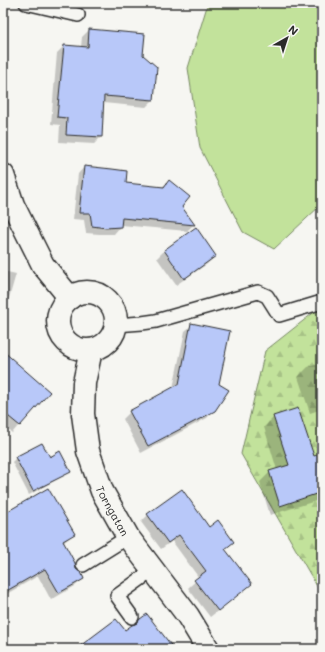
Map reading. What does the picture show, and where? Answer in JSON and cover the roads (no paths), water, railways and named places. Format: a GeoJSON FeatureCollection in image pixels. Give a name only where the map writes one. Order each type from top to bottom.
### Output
{"type":"FeatureCollection","features":[{"type":"Feature","properties":{"kind":"street"},"geometry":{"type":"LineString","coordinates":[[3,175],[13,205],[43,265],[70,298]]}},
{"type":"Feature","properties":{"kind":"street"},"geometry":{"type":"LineString","coordinates":[[88,292],[98,294],[106,299],[112,306],[116,315],[116,325],[108,342],[100,348],[81,350],[72,346],[65,340],[60,331],[58,322],[59,313],[64,304],[70,298],[79,293],[88,292]]}},
{"type":"Feature","properties":{"kind":"street","name":"Torngatan"},"geometry":{"type":"LineString","coordinates":[[91,350],[84,383],[83,414],[88,451],[102,491],[128,537],[188,616],[208,649]]}},
{"type":"Feature","properties":{"kind":"lane"},"geometry":{"type":"LineString","coordinates":[[26,3],[78,14]]}},
{"type":"Feature","properties":{"kind":"lane"},"geometry":{"type":"LineString","coordinates":[[116,325],[142,324],[156,321],[258,292],[267,296],[279,315],[322,302]]}},
{"type":"Feature","properties":{"kind":"lane"},"geometry":{"type":"LineString","coordinates":[[83,565],[128,537]]}},
{"type":"Feature","properties":{"kind":"lane"},"geometry":{"type":"LineString","coordinates":[[132,617],[117,596],[153,570]]}}]}
